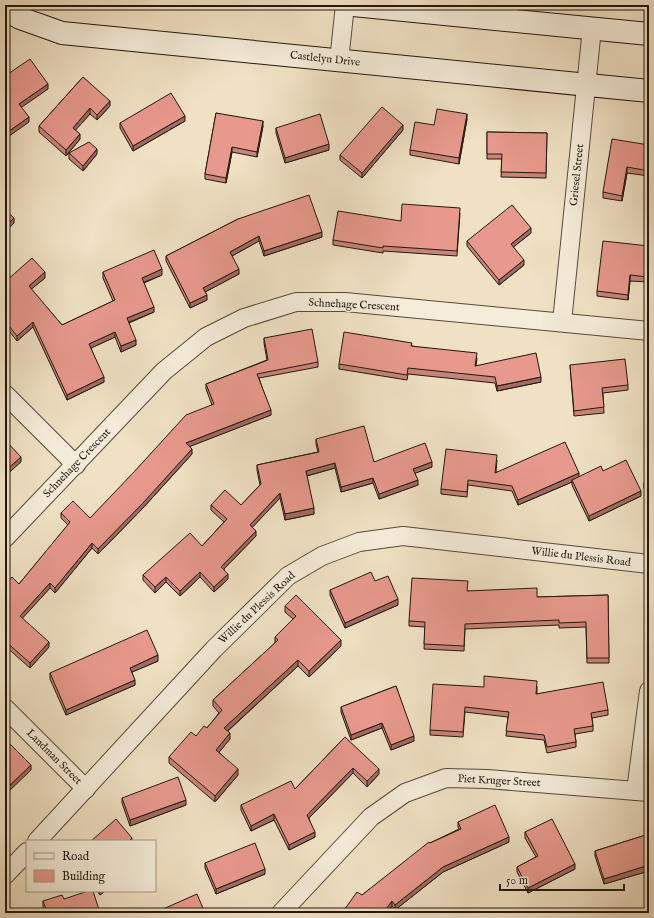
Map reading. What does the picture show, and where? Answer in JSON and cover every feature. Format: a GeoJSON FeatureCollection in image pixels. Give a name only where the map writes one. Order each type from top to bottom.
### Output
{"type":"FeatureCollection","features":[{"type":"Feature","properties":{"kind":"street"},"geometry":{"type":"LineString","coordinates":[[338,61],[345,5]]}},
{"type":"Feature","properties":{"kind":"street"},"geometry":{"type":"LineString","coordinates":[[353,5],[649,34]]}},
{"type":"Feature","properties":{"kind":"street","name":"Castlelyn Drive"},"geometry":{"type":"LineString","coordinates":[[5,9],[20,18],[62,33],[649,92]]}},
{"type":"Feature","properties":{"kind":"street","name":"Griesel Street"},"geometry":{"type":"LineString","coordinates":[[562,322],[592,28]]}},
{"type":"Feature","properties":{"kind":"street","name":"Schnehage Crescent"},"geometry":{"type":"LineString","coordinates":[[5,538],[164,371],[206,338],[244,318],[296,302],[345,302],[649,330]]}},
{"type":"Feature","properties":{"kind":"street"},"geometry":{"type":"LineString","coordinates":[[5,394],[76,465]]}},
{"type":"Feature","properties":{"kind":"street","name":"Willie du Plessis Road"},"geometry":{"type":"LineString","coordinates":[[38,840],[214,648],[288,576],[322,556],[359,542],[403,536],[649,564]]}},
{"type":"Feature","properties":{"kind":"street"},"geometry":{"type":"LineString","coordinates":[[643,791],[649,691]]}},
{"type":"Feature","properties":{"kind":"street","name":"Landman Street"},"geometry":{"type":"LineString","coordinates":[[5,708],[86,788]]}},
{"type":"Feature","properties":{"kind":"street","name":"Piet Kruger Street"},"geometry":{"type":"LineString","coordinates":[[281,913],[371,817],[405,793],[446,778],[487,779],[643,791]]}},
{"type":"Feature","properties":{"kind":"street"},"geometry":{"type":"LineString","coordinates":[[5,875],[26,853]]}},
{"type":"Feature","properties":{"kind":"building"},"geometry":{"type":"Polygon","coordinates":[[[30,59],[48,84],[19,104],[29,117],[5,134],[5,76],[30,59]]]}},
{"type":"Feature","properties":{"kind":"building"},"geometry":{"type":"Polygon","coordinates":[[[83,77],[110,101],[97,115],[90,108],[73,128],[80,134],[66,150],[39,126],[83,77]]]}},
{"type":"Feature","properties":{"kind":"building"},"geometry":{"type":"Polygon","coordinates":[[[171,93],[185,116],[133,146],[120,123],[171,93]]]}},
{"type":"Feature","properties":{"kind":"building"},"geometry":{"type":"Polygon","coordinates":[[[382,107],[403,125],[362,173],[340,155],[382,107]]]}},
{"type":"Feature","properties":{"kind":"building"},"geometry":{"type":"Polygon","coordinates":[[[437,109],[467,114],[459,158],[410,150],[415,122],[434,125],[437,109]]]}},
{"type":"Feature","properties":{"kind":"building"},"geometry":{"type":"Polygon","coordinates":[[[216,113],[263,121],[257,152],[232,147],[226,178],[205,174],[216,113]]]}},
{"type":"Feature","properties":{"kind":"building"},"geometry":{"type":"Polygon","coordinates":[[[320,114],[329,144],[285,158],[276,128],[320,114]]]}},
{"type":"Feature","properties":{"kind":"building"},"geometry":{"type":"Polygon","coordinates":[[[487,132],[547,133],[546,173],[501,172],[502,154],[487,154],[487,132]]]}},
{"type":"Feature","properties":{"kind":"building"},"geometry":{"type":"Polygon","coordinates":[[[612,139],[649,145],[649,171],[627,167],[622,196],[603,192],[612,139]]]}},
{"type":"Feature","properties":{"kind":"building"},"geometry":{"type":"Polygon","coordinates":[[[89,142],[97,149],[83,166],[69,153],[89,142]]]}},
{"type":"Feature","properties":{"kind":"building"},"geometry":{"type":"Polygon","coordinates":[[[309,195],[322,232],[264,251],[259,236],[230,252],[239,269],[203,288],[207,295],[190,303],[166,256],[238,219],[309,195]]]}},
{"type":"Feature","properties":{"kind":"building"},"geometry":{"type":"Polygon","coordinates":[[[402,204],[460,208],[457,251],[383,246],[383,248],[333,240],[338,211],[401,221],[402,204]]]}},
{"type":"Feature","properties":{"kind":"building"},"geometry":{"type":"Polygon","coordinates":[[[512,205],[531,228],[511,244],[524,260],[499,280],[467,241],[512,205]]]}},
{"type":"Feature","properties":{"kind":"building"},"geometry":{"type":"Polygon","coordinates":[[[5,210],[14,218],[5,227],[5,210]]]}},
{"type":"Feature","properties":{"kind":"building"},"geometry":{"type":"Polygon","coordinates":[[[603,241],[649,246],[648,277],[630,275],[628,295],[597,291],[603,241]]]}},
{"type":"Feature","properties":{"kind":"building"},"geometry":{"type":"Polygon","coordinates":[[[154,250],[162,269],[142,278],[154,307],[127,318],[136,340],[121,346],[115,332],[89,344],[104,377],[67,395],[33,322],[17,336],[5,321],[5,282],[32,258],[45,272],[29,286],[62,325],[115,300],[103,272],[154,250]]]}},
{"type":"Feature","properties":{"kind":"building"},"geometry":{"type":"Polygon","coordinates":[[[312,329],[318,362],[257,374],[271,410],[186,443],[192,449],[142,504],[98,549],[92,543],[55,588],[50,583],[20,616],[49,642],[30,663],[5,641],[5,584],[12,577],[19,584],[70,522],[61,513],[73,501],[90,518],[186,415],[214,404],[206,384],[268,360],[264,338],[312,329]]]}},
{"type":"Feature","properties":{"kind":"building"},"geometry":{"type":"Polygon","coordinates":[[[344,332],[412,343],[411,346],[477,353],[475,366],[536,353],[541,377],[497,386],[495,377],[408,368],[407,375],[339,364],[344,332]]]}},
{"type":"Feature","properties":{"kind":"building"},"geometry":{"type":"Polygon","coordinates":[[[625,359],[628,385],[602,388],[604,407],[574,411],[570,365],[625,359]]]}},
{"type":"Feature","properties":{"kind":"building"},"geometry":{"type":"Polygon","coordinates":[[[364,426],[374,462],[425,443],[432,462],[413,469],[418,480],[379,494],[373,478],[341,487],[335,463],[306,471],[314,508],[285,514],[280,493],[250,525],[256,531],[221,567],[228,574],[214,587],[200,572],[180,591],[166,577],[155,587],[143,575],[190,533],[202,546],[227,519],[211,505],[225,490],[241,505],[261,484],[257,465],[319,452],[316,439],[364,426]]]}},
{"type":"Feature","properties":{"kind":"building"},"geometry":{"type":"Polygon","coordinates":[[[5,440],[21,457],[5,471],[5,440]]]}},
{"type":"Feature","properties":{"kind":"building"},"geometry":{"type":"Polygon","coordinates":[[[565,442],[579,473],[518,500],[512,486],[468,480],[467,492],[441,489],[446,449],[497,455],[495,473],[565,442]]]}},
{"type":"Feature","properties":{"kind":"building"},"geometry":{"type":"Polygon","coordinates":[[[626,460],[641,491],[589,516],[572,480],[601,466],[603,471],[626,460]]]}},
{"type":"Feature","properties":{"kind":"building"},"geometry":{"type":"Polygon","coordinates":[[[649,481],[649,494],[644,483],[649,481]]]}},
{"type":"Feature","properties":{"kind":"building"},"geometry":{"type":"Polygon","coordinates":[[[371,572],[375,581],[388,576],[398,599],[345,623],[330,590],[371,572]]]}},
{"type":"Feature","properties":{"kind":"building"},"geometry":{"type":"Polygon","coordinates":[[[412,578],[468,581],[467,591],[537,588],[537,597],[608,595],[609,658],[587,658],[586,622],[559,623],[559,620],[465,624],[464,646],[424,644],[425,622],[409,621],[412,578]]]}},
{"type":"Feature","properties":{"kind":"building"},"geometry":{"type":"Polygon","coordinates":[[[296,595],[341,640],[309,671],[298,660],[224,728],[230,733],[216,750],[238,769],[215,796],[169,757],[191,732],[196,736],[204,726],[207,728],[222,710],[213,700],[278,640],[275,637],[296,616],[285,606],[296,595]]]}},
{"type":"Feature","properties":{"kind":"building"},"geometry":{"type":"Polygon","coordinates":[[[147,630],[158,655],[130,668],[135,680],[66,710],[50,673],[147,630]]]}},
{"type":"Feature","properties":{"kind":"building"},"geometry":{"type":"Polygon","coordinates":[[[484,676],[537,681],[536,694],[603,682],[608,710],[591,713],[593,726],[574,729],[576,742],[547,747],[544,735],[506,731],[509,712],[465,707],[463,732],[430,730],[433,684],[484,687],[484,676]]]}},
{"type":"Feature","properties":{"kind":"building"},"geometry":{"type":"Polygon","coordinates":[[[396,686],[414,736],[391,745],[382,723],[351,735],[341,707],[396,686]]]}},
{"type":"Feature","properties":{"kind":"building"},"geometry":{"type":"Polygon","coordinates":[[[345,737],[379,769],[367,781],[353,768],[307,815],[315,832],[289,845],[274,814],[251,826],[241,805],[291,781],[295,789],[345,737]]]}},
{"type":"Feature","properties":{"kind":"building"},"geometry":{"type":"Polygon","coordinates":[[[5,739],[31,765],[5,790],[5,739]]]}},
{"type":"Feature","properties":{"kind":"building"},"geometry":{"type":"Polygon","coordinates":[[[178,777],[186,800],[130,820],[122,798],[178,777]]]}},
{"type":"Feature","properties":{"kind":"building"},"geometry":{"type":"Polygon","coordinates":[[[495,805],[509,837],[443,867],[395,905],[392,901],[383,913],[342,913],[357,892],[362,895],[429,842],[430,843],[461,829],[458,822],[495,805]]]}},
{"type":"Feature","properties":{"kind":"building"},"geometry":{"type":"Polygon","coordinates":[[[116,819],[132,838],[130,840],[92,840],[116,819]]]}},
{"type":"Feature","properties":{"kind":"building"},"geometry":{"type":"Polygon","coordinates":[[[552,819],[575,864],[528,888],[517,867],[538,856],[525,832],[552,819]]]}},
{"type":"Feature","properties":{"kind":"building"},"geometry":{"type":"Polygon","coordinates":[[[649,834],[649,865],[604,879],[595,851],[649,834]]]}},
{"type":"Feature","properties":{"kind":"building"},"geometry":{"type":"Polygon","coordinates":[[[255,843],[265,869],[216,889],[205,863],[255,843]]]}},
{"type":"Feature","properties":{"kind":"building"},"geometry":{"type":"Polygon","coordinates":[[[85,892],[93,892],[100,913],[34,913],[46,909],[43,901],[62,895],[64,899],[85,892]]]}},
{"type":"Feature","properties":{"kind":"building"},"geometry":{"type":"Polygon","coordinates":[[[197,894],[205,913],[154,913],[197,894]]]}}]}
